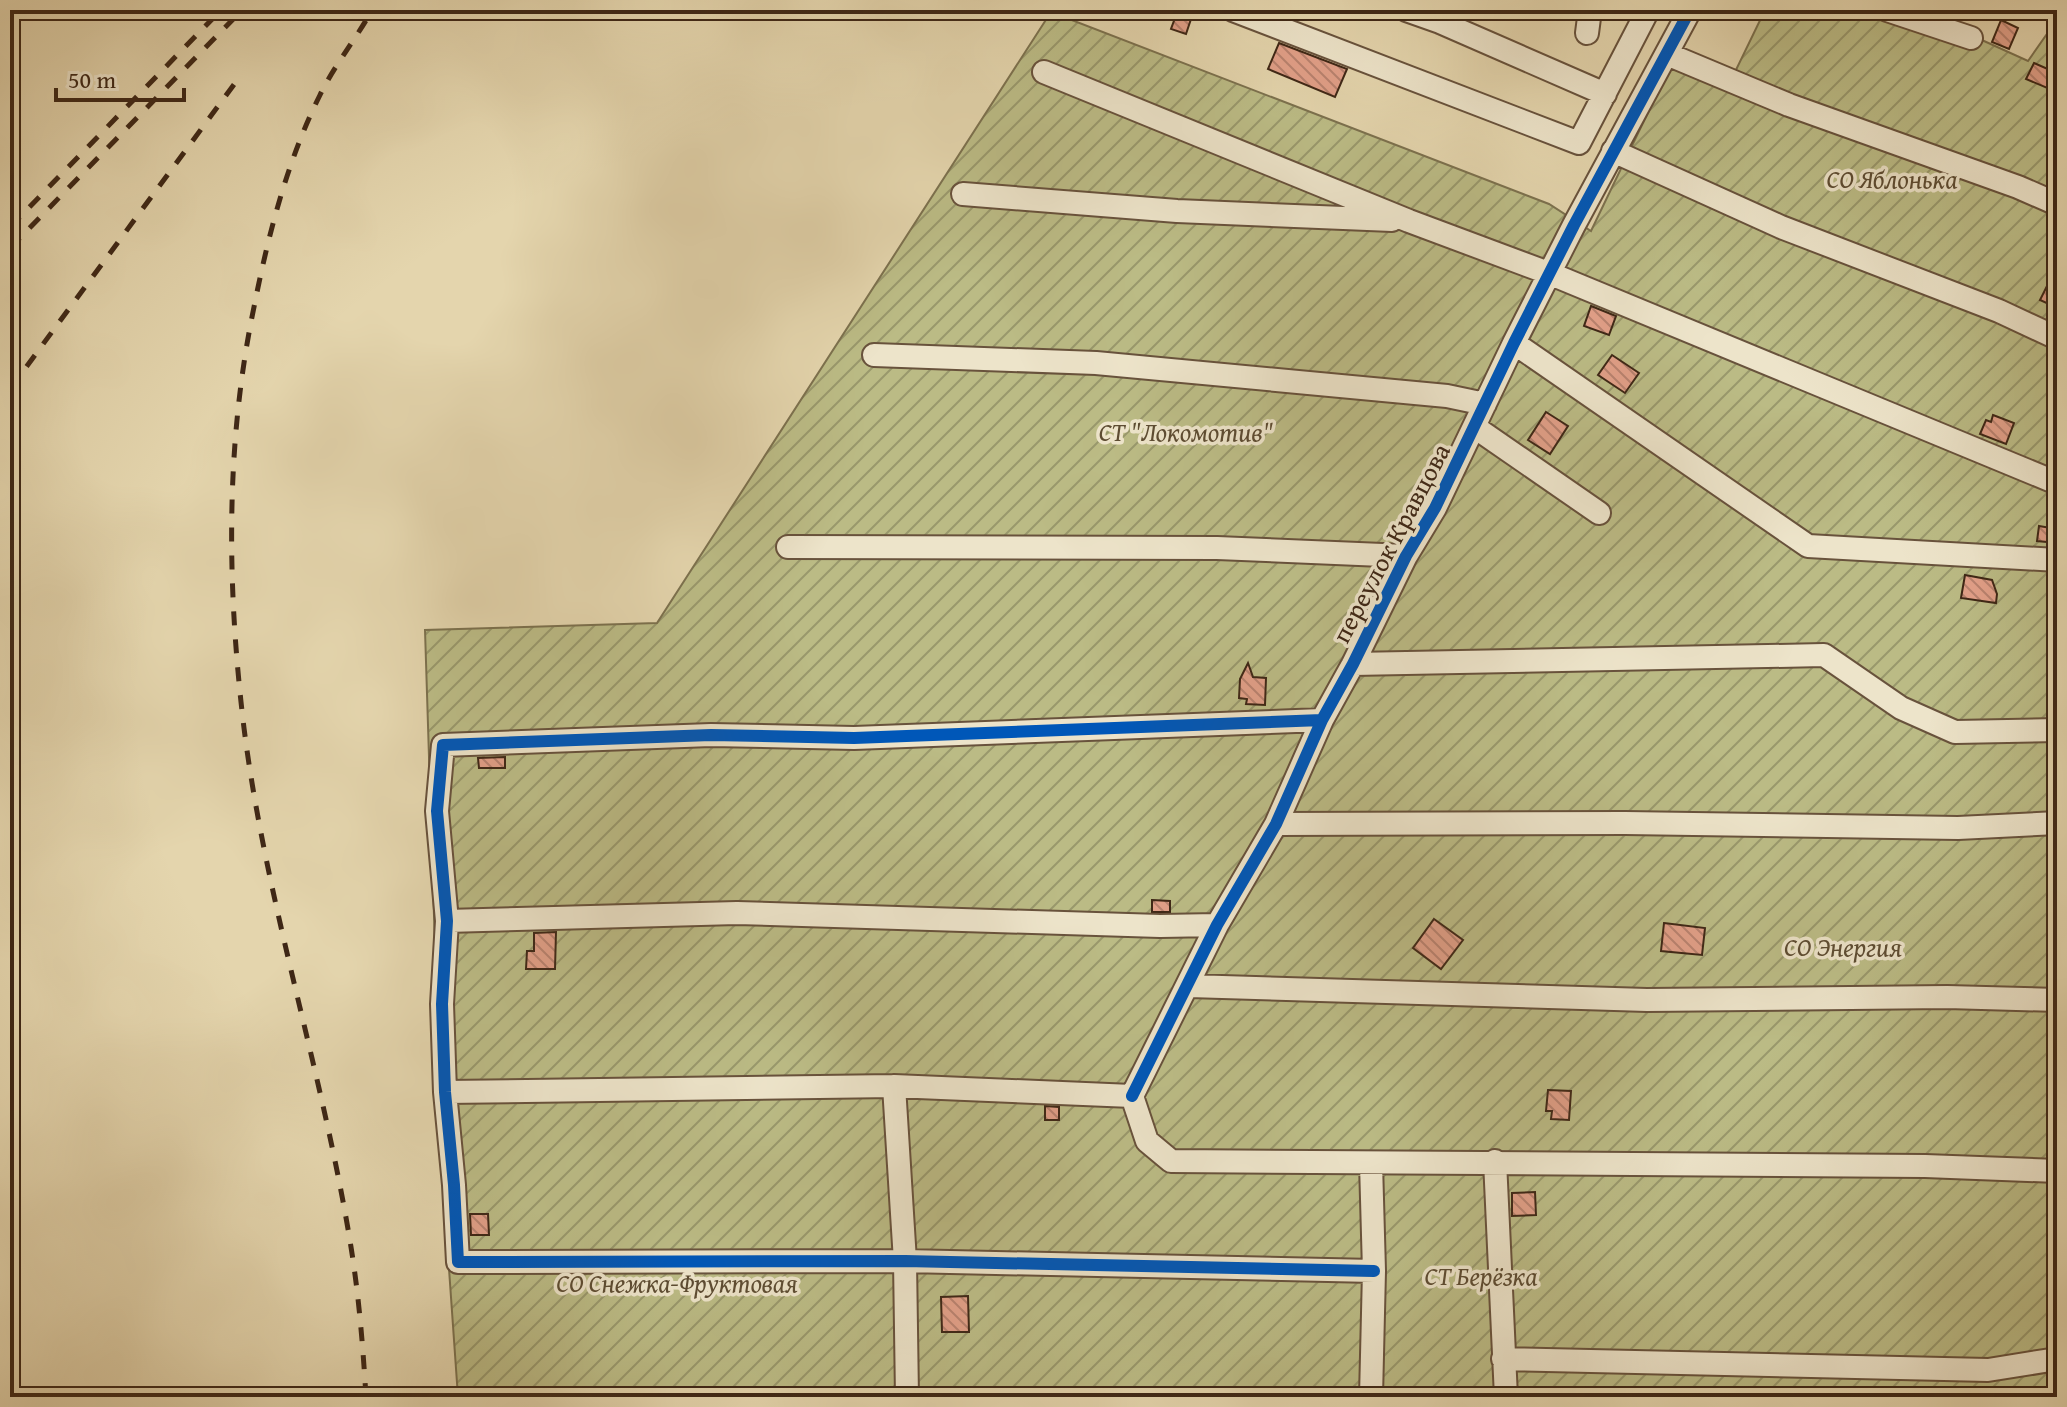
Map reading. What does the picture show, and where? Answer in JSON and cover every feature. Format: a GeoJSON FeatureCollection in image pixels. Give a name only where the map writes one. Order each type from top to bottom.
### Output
{"type":"FeatureCollection","features":[{"type":"Feature","properties":{"kind":"street"},"geometry":{"type":"LineString","coordinates":[[1233,10],[1579,143],[1648,10]]}},
{"type":"Feature","properties":{"kind":"street"},"geometry":{"type":"LineString","coordinates":[[1406,10],[1605,94]]}},
{"type":"Feature","properties":{"kind":"street"},"geometry":{"type":"LineString","coordinates":[[1587,33],[1590,10]]}},
{"type":"Feature","properties":{"kind":"street","name":"переулок Кравцова"},"geometry":{"type":"LineString","coordinates":[[1132,1096],[1217,925],[1276,824],[1322,720],[1476,428],[1514,343],[1690,10]]}},
{"type":"Feature","properties":{"kind":"street"},"geometry":{"type":"LineString","coordinates":[[1887,10],[1971,38]]}},
{"type":"Feature","properties":{"kind":"street"},"geometry":{"type":"LineString","coordinates":[[1667,54],[1789,105],[2018,187],[2057,204]]}},
{"type":"Feature","properties":{"kind":"street"},"geometry":{"type":"LineString","coordinates":[[1044,72],[1409,221],[1551,274],[2057,483]]}},
{"type":"Feature","properties":{"kind":"street"},"geometry":{"type":"LineString","coordinates":[[1613,151],[1781,227],[1999,311],[2057,338]]}},
{"type":"Feature","properties":{"kind":"street"},"geometry":{"type":"LineString","coordinates":[[963,194],[1177,211],[1409,221]]}},
{"type":"Feature","properties":{"kind":"street"},"geometry":{"type":"LineString","coordinates":[[1514,343],[1808,546],[2057,560]]}},
{"type":"Feature","properties":{"kind":"street"},"geometry":{"type":"LineString","coordinates":[[874,355],[1096,363],[1447,396],[1485,404]]}},
{"type":"Feature","properties":{"kind":"street"},"geometry":{"type":"LineString","coordinates":[[1476,428],[1599,513]]}},
{"type":"Feature","properties":{"kind":"street"},"geometry":{"type":"LineString","coordinates":[[788,547],[1217,548],[1406,556]]}},
{"type":"Feature","properties":{"kind":"street"},"geometry":{"type":"LineString","coordinates":[[1353,664],[1824,655],[1901,708],[1955,732],[2057,730]]}},
{"type":"Feature","properties":{"kind":"street"},"geometry":{"type":"LineString","coordinates":[[1322,720],[854,738],[711,735],[443,745],[437,811],[447,921],[442,1004],[445,1092],[458,1262],[905,1261],[1374,1271]]}},
{"type":"Feature","properties":{"kind":"street"},"geometry":{"type":"LineString","coordinates":[[1276,824],[1625,823],[1958,828],[2057,823]]}},
{"type":"Feature","properties":{"kind":"street"},"geometry":{"type":"LineString","coordinates":[[447,921],[737,913],[1160,926],[1217,925]]}},
{"type":"Feature","properties":{"kind":"street"},"geometry":{"type":"LineString","coordinates":[[1189,986],[1647,1000],[1947,997],[2057,1000]]}},
{"type":"Feature","properties":{"kind":"street"},"geometry":{"type":"LineString","coordinates":[[445,1092],[894,1086],[1132,1096],[1147,1141],[1171,1161],[1495,1161],[1654,1166],[1925,1166],[2057,1171]]}},
{"type":"Feature","properties":{"kind":"street"},"geometry":{"type":"LineString","coordinates":[[894,1086],[905,1261],[907,1397]]}},
{"type":"Feature","properties":{"kind":"street"},"geometry":{"type":"LineString","coordinates":[[1495,1161],[1506,1397]]}},
{"type":"Feature","properties":{"kind":"street"},"geometry":{"type":"LineString","coordinates":[[1371,1163],[1374,1271],[1371,1397]]}},
{"type":"Feature","properties":{"kind":"street"},"geometry":{"type":"LineString","coordinates":[[1503,1359],[1988,1370],[2057,1359]]}},
{"type":"Feature","properties":{"kind":"green space"},"geometry":{"type":"Polygon","coordinates":[[[1765,10],[1901,10],[1973,36],[2028,61],[2049,31],[2057,35],[2057,1397],[458,1397],[442,1169],[425,630],[657,623],[1051,12],[1549,204],[1591,231],[1679,48],[1735,72],[1765,10]]]}},
{"type":"Feature","properties":{"kind":"building"},"geometry":{"type":"Polygon","coordinates":[[[1178,10],[1194,10],[1186,34],[1171,29],[1178,10]]]}},
{"type":"Feature","properties":{"kind":"building"},"geometry":{"type":"Polygon","coordinates":[[[2001,20],[2018,28],[2009,49],[1992,42],[2001,20]]]}},
{"type":"Feature","properties":{"kind":"building"},"geometry":{"type":"Polygon","coordinates":[[[1279,43],[1347,69],[1335,97],[1268,69],[1279,43]]]}},
{"type":"Feature","properties":{"kind":"building"},"geometry":{"type":"Polygon","coordinates":[[[2034,63],[2057,73],[2052,90],[2026,79],[2034,63]]]}},
{"type":"Feature","properties":{"kind":"building"},"geometry":{"type":"Polygon","coordinates":[[[2057,266],[2057,299],[2053,306],[2040,300],[2057,266]]]}},
{"type":"Feature","properties":{"kind":"building"},"geometry":{"type":"Polygon","coordinates":[[[1591,306],[1616,316],[1609,335],[1584,326],[1591,306]]]}},
{"type":"Feature","properties":{"kind":"building"},"geometry":{"type":"Polygon","coordinates":[[[1612,355],[1639,373],[1625,393],[1598,375],[1612,355]]]}},
{"type":"Feature","properties":{"kind":"building"},"geometry":{"type":"Polygon","coordinates":[[[1546,412],[1568,426],[1550,454],[1528,440],[1546,412]]]}},
{"type":"Feature","properties":{"kind":"building"},"geometry":{"type":"Polygon","coordinates":[[[1993,415],[2014,423],[2006,444],[1980,434],[1986,420],[1991,422],[1993,415]]]}},
{"type":"Feature","properties":{"kind":"building"},"geometry":{"type":"Polygon","coordinates":[[[2039,526],[2057,529],[2057,543],[2037,541],[2039,526]]]}},
{"type":"Feature","properties":{"kind":"building"},"geometry":{"type":"Polygon","coordinates":[[[1965,575],[1992,580],[1997,594],[1996,603],[1961,598],[1965,575]]]}},
{"type":"Feature","properties":{"kind":"building"},"geometry":{"type":"Polygon","coordinates":[[[1248,663],[1253,677],[1266,678],[1265,705],[1246,704],[1247,699],[1239,698],[1240,679],[1248,663]]]}},
{"type":"Feature","properties":{"kind":"building"},"geometry":{"type":"Polygon","coordinates":[[[505,757],[505,768],[479,768],[478,758],[505,757]]]}},
{"type":"Feature","properties":{"kind":"building"},"geometry":{"type":"Polygon","coordinates":[[[1152,900],[1170,901],[1170,912],[1152,912],[1152,900]]]}},
{"type":"Feature","properties":{"kind":"building"},"geometry":{"type":"Polygon","coordinates":[[[1434,919],[1463,940],[1441,969],[1413,948],[1434,919]]]}},
{"type":"Feature","properties":{"kind":"building"},"geometry":{"type":"Polygon","coordinates":[[[1664,923],[1705,928],[1702,955],[1661,951],[1664,923]]]}},
{"type":"Feature","properties":{"kind":"building"},"geometry":{"type":"Polygon","coordinates":[[[556,932],[555,969],[526,969],[527,951],[534,951],[534,933],[556,932]]]}},
{"type":"Feature","properties":{"kind":"building"},"geometry":{"type":"Polygon","coordinates":[[[1548,1090],[1571,1091],[1569,1120],[1551,1119],[1552,1111],[1546,1111],[1548,1090]]]}},
{"type":"Feature","properties":{"kind":"building"},"geometry":{"type":"Polygon","coordinates":[[[1045,1106],[1059,1107],[1059,1120],[1045,1120],[1045,1106]]]}},
{"type":"Feature","properties":{"kind":"building"},"geometry":{"type":"Polygon","coordinates":[[[1535,1192],[1536,1215],[1512,1216],[1512,1193],[1535,1192]]]}},
{"type":"Feature","properties":{"kind":"building"},"geometry":{"type":"Polygon","coordinates":[[[470,1214],[488,1214],[489,1235],[471,1235],[470,1214]]]}},
{"type":"Feature","properties":{"kind":"building"},"geometry":{"type":"Polygon","coordinates":[[[968,1296],[969,1332],[942,1332],[941,1297],[968,1296]]]}},
{"type":"Feature","properties":{"kind":"railway"},"geometry":{"type":"LineString","coordinates":[[10,16],[16,10]]}},
{"type":"Feature","properties":{"kind":"railway"},"geometry":{"type":"LineString","coordinates":[[10,227],[221,10]]}},
{"type":"Feature","properties":{"kind":"railway"},"geometry":{"type":"LineString","coordinates":[[10,248],[242,10]]}},
{"type":"Feature","properties":{"kind":"railway"},"geometry":{"type":"LineString","coordinates":[[366,1397],[351,1247],[326,1117],[266,858],[244,728],[234,623],[232,517],[238,412],[245,359],[272,226],[308,120],[326,84],[372,10]]}},
{"type":"Feature","properties":{"kind":"railway"},"geometry":{"type":"LineString","coordinates":[[10,389],[241,75]]}},
{"type":"Feature","properties":{"kind":"cycle path"},"geometry":{"type":"LineString","coordinates":[[1132,1096],[1217,925],[1276,824],[1322,720],[1406,556],[1435,508],[1574,225],[1690,10]]}},
{"type":"Feature","properties":{"kind":"cycle path"},"geometry":{"type":"LineString","coordinates":[[1322,720],[854,738],[711,735],[443,745],[437,811],[447,921],[442,1004],[445,1092],[458,1262],[905,1261],[1374,1271]]}},
{"type":"Feature","properties":{"kind":"park label","name":"СО Яблонька"},"geometry":{"type":"Point","coordinates":[1892,179]}},
{"type":"Feature","properties":{"kind":"park label","name":"СТ \"Локомотив\""},"geometry":{"type":"Point","coordinates":[1186,432]}},
{"type":"Feature","properties":{"kind":"park label","name":"СО Энергия"},"geometry":{"type":"Point","coordinates":[1843,947]}},
{"type":"Feature","properties":{"kind":"park label","name":"СТ Берёзка"},"geometry":{"type":"Point","coordinates":[1481,1276]}},
{"type":"Feature","properties":{"kind":"park label","name":"СО Снежка-Фруктовая"},"geometry":{"type":"Point","coordinates":[677,1283]}}]}
